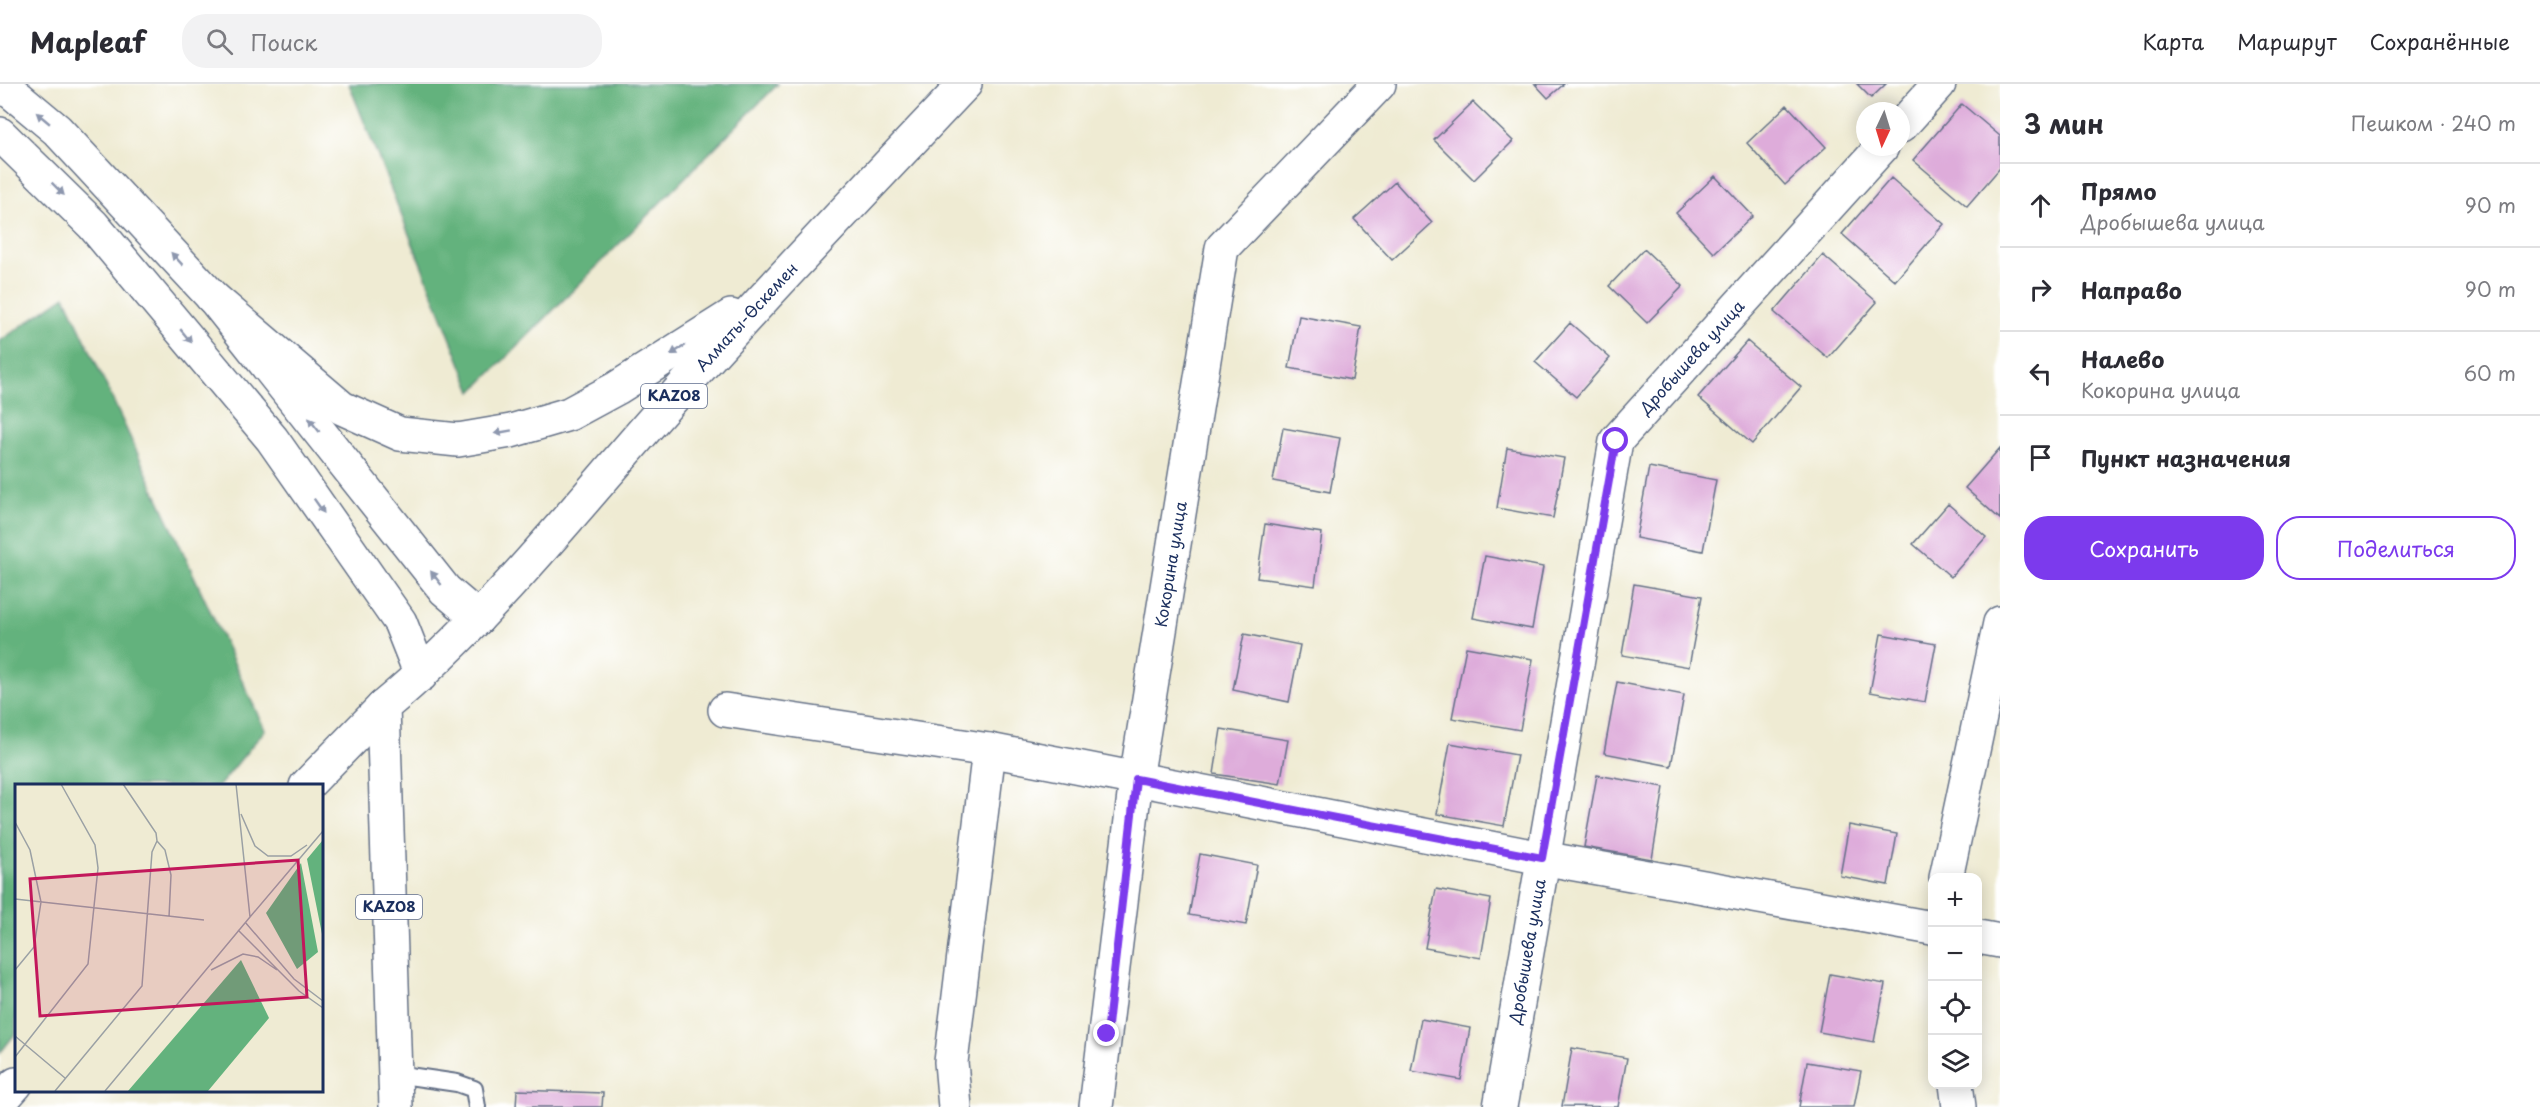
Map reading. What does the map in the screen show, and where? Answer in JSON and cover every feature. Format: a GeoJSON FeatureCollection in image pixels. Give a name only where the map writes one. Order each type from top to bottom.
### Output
{"type":"FeatureCollection","features":[{"type":"Feature","properties":{"kind":"main road"},"geometry":{"type":"LineString","coordinates":[[2,84],[57,130],[212,297],[445,590],[478,618]]}},
{"type":"Feature","properties":{"kind":"main road","name":"Алматы-Өскемен"},"geometry":{"type":"LineString","coordinates":[[308,784],[383,707],[422,675],[478,618],[763,296],[965,84]]}},
{"type":"Feature","properties":{"kind":"main road","name":"Кокорина улица"},"geometry":{"type":"LineString","coordinates":[[1096,1107],[1136,779],[1222,248],[1379,84]]}},
{"type":"Feature","properties":{"kind":"main road"},"geometry":{"type":"LineString","coordinates":[[1910,116],[1939,84]]}},
{"type":"Feature","properties":{"kind":"main road"},"geometry":{"type":"LineString","coordinates":[[0,134],[93,225],[272,439],[400,622],[422,675]]}},
{"type":"Feature","properties":{"kind":"main road","name":"Дробышева улица"},"geometry":{"type":"LineString","coordinates":[[1500,1107],[1616,441],[1874,156]]}},
{"type":"Feature","properties":{"kind":"main road"},"geometry":{"type":"LineString","coordinates":[[212,297],[342,408],[400,434],[458,440],[511,430],[569,414],[617,388],[763,296]]}},
{"type":"Feature","properties":{"kind":"main road"},"geometry":{"type":"LineString","coordinates":[[1947,873],[2000,623]]}},
{"type":"Feature","properties":{"kind":"main road","name":"KAZ08"},"geometry":{"type":"LineString","coordinates":[[383,707],[396,1107]]}},
{"type":"Feature","properties":{"kind":"main road"},"geometry":{"type":"LineString","coordinates":[[725,710],[989,750],[1542,858],[1928,927]]}},
{"type":"Feature","properties":{"kind":"main road"},"geometry":{"type":"LineString","coordinates":[[955,1107],[951,1062],[989,750]]}},
{"type":"Feature","properties":{"kind":"main road"},"geometry":{"type":"LineString","coordinates":[[1982,938],[2000,941]]}},
{"type":"Feature","properties":{"kind":"main road"},"geometry":{"type":"LineString","coordinates":[[0,1101],[15,1085]]}},
{"type":"Feature","properties":{"kind":"main road"},"geometry":{"type":"LineString","coordinates":[[1957,1089],[1959,1107]]}},
{"type":"Feature","properties":{"kind":"lane"},"geometry":{"type":"LineString","coordinates":[[395,1074],[457,1083],[474,1089],[477,1107]]}},
{"type":"Feature","properties":{"kind":"green space"},"geometry":{"type":"Polygon","coordinates":[[[349,84],[778,84],[472,392],[349,84]]]}},
{"type":"Feature","properties":{"kind":"green space"},"geometry":{"type":"Polygon","coordinates":[[[65,296],[265,730],[221,784],[15,784],[15,1034],[0,1053],[0,341],[65,296]]]}},
{"type":"Feature","properties":{"kind":"building"},"geometry":{"type":"Polygon","coordinates":[[[1535,84],[1564,84],[1548,98],[1535,84]]]}},
{"type":"Feature","properties":{"kind":"building"},"geometry":{"type":"Polygon","coordinates":[[[1857,84],[1886,84],[1871,98],[1857,84]]]}},
{"type":"Feature","properties":{"kind":"building"},"geometry":{"type":"Polygon","coordinates":[[[1473,102],[1513,141],[1474,180],[1434,140],[1473,102]]]}},
{"type":"Feature","properties":{"kind":"building"},"geometry":{"type":"Polygon","coordinates":[[[1962,104],[2000,136],[2000,168],[1967,206],[1913,160],[1962,104]]]}},
{"type":"Feature","properties":{"kind":"building"},"geometry":{"type":"Polygon","coordinates":[[[1787,105],[1826,147],[1785,185],[1747,143],[1787,105]]]}},
{"type":"Feature","properties":{"kind":"building"},"geometry":{"type":"Polygon","coordinates":[[[1715,176],[1753,216],[1714,253],[1676,213],[1715,176]]]}},
{"type":"Feature","properties":{"kind":"building"},"geometry":{"type":"Polygon","coordinates":[[[1891,178],[1944,224],[1895,281],[1842,234],[1891,178]]]}},
{"type":"Feature","properties":{"kind":"building"},"geometry":{"type":"Polygon","coordinates":[[[1395,182],[1432,223],[1392,260],[1354,219],[1395,182]]]}},
{"type":"Feature","properties":{"kind":"building"},"geometry":{"type":"Polygon","coordinates":[[[1644,249],[1683,286],[1647,323],[1609,286],[1644,249]]]}},
{"type":"Feature","properties":{"kind":"building"},"geometry":{"type":"Polygon","coordinates":[[[1823,255],[1877,302],[1828,358],[1774,312],[1823,255]]]}},
{"type":"Feature","properties":{"kind":"building"},"geometry":{"type":"Polygon","coordinates":[[[1299,316],[1361,327],[1352,380],[1289,368],[1299,316]]]}},
{"type":"Feature","properties":{"kind":"building"},"geometry":{"type":"Polygon","coordinates":[[[1570,323],[1610,358],[1576,397],[1535,362],[1570,323]]]}},
{"type":"Feature","properties":{"kind":"building"},"geometry":{"type":"Polygon","coordinates":[[[1747,341],[1801,387],[1752,444],[1698,397],[1747,341]]]}},
{"type":"Feature","properties":{"kind":"building"},"geometry":{"type":"Polygon","coordinates":[[[1283,428],[1340,438],[1330,492],[1273,481],[1283,428]]]}},
{"type":"Feature","properties":{"kind":"building"},"geometry":{"type":"Polygon","coordinates":[[[1507,448],[1564,458],[1553,518],[1497,508],[1507,448]]]}},
{"type":"Feature","properties":{"kind":"building"},"geometry":{"type":"Polygon","coordinates":[[[2000,448],[2000,519],[1965,488],[2000,448]]]}},
{"type":"Feature","properties":{"kind":"building"},"geometry":{"type":"Polygon","coordinates":[[[1649,467],[1716,480],[1703,551],[1636,538],[1649,467]]]}},
{"type":"Feature","properties":{"kind":"building"},"geometry":{"type":"Polygon","coordinates":[[[1948,504],[1986,537],[1951,577],[1913,544],[1948,504]]]}},
{"type":"Feature","properties":{"kind":"building"},"geometry":{"type":"Polygon","coordinates":[[[1265,524],[1322,533],[1315,586],[1257,578],[1265,524]]]}},
{"type":"Feature","properties":{"kind":"building"},"geometry":{"type":"Polygon","coordinates":[[[1485,556],[1543,567],[1532,629],[1473,618],[1485,556]]]}},
{"type":"Feature","properties":{"kind":"building"},"geometry":{"type":"Polygon","coordinates":[[[1634,584],[1702,596],[1689,667],[1622,655],[1634,584]]]}},
{"type":"Feature","properties":{"kind":"building"},"geometry":{"type":"Polygon","coordinates":[[[1244,634],[1300,645],[1289,702],[1233,690],[1244,634]]]}},
{"type":"Feature","properties":{"kind":"building"},"geometry":{"type":"Polygon","coordinates":[[[1881,634],[1936,644],[1925,702],[1870,692],[1881,634]]]}},
{"type":"Feature","properties":{"kind":"building"},"geometry":{"type":"Polygon","coordinates":[[[1466,647],[1533,659],[1520,730],[1452,718],[1466,647]]]}},
{"type":"Feature","properties":{"kind":"building"},"geometry":{"type":"Polygon","coordinates":[[[1617,682],[1684,695],[1671,766],[1604,753],[1617,682]]]}},
{"type":"Feature","properties":{"kind":"building"},"geometry":{"type":"Polygon","coordinates":[[[1221,729],[1288,740],[1280,784],[1214,774],[1221,729]]]}},
{"type":"Feature","properties":{"kind":"building"},"geometry":{"type":"Polygon","coordinates":[[[1450,743],[1517,755],[1504,826],[1437,814],[1450,743]]]}},
{"type":"Feature","properties":{"kind":"building"},"geometry":{"type":"Polygon","coordinates":[[[1597,775],[1664,787],[1652,859],[1584,847],[1597,775]]]}},
{"type":"Feature","properties":{"kind":"building"},"geometry":{"type":"Polygon","coordinates":[[[1849,825],[1897,834],[1888,885],[1840,876],[1849,825]]]}},
{"type":"Feature","properties":{"kind":"building"},"geometry":{"type":"Polygon","coordinates":[[[1200,854],[1257,865],[1246,925],[1189,915],[1200,854]]]}},
{"type":"Feature","properties":{"kind":"building"},"geometry":{"type":"Polygon","coordinates":[[[1436,889],[1491,899],[1481,958],[1425,948],[1436,889]]]}},
{"type":"Feature","properties":{"kind":"building"},"geometry":{"type":"Polygon","coordinates":[[[1830,974],[1885,984],[1874,1042],[1819,1032],[1830,974]]]}},
{"type":"Feature","properties":{"kind":"building"},"geometry":{"type":"Polygon","coordinates":[[[1421,1019],[1470,1028],[1461,1080],[1411,1071],[1421,1019]]]}},
{"type":"Feature","properties":{"kind":"building"},"geometry":{"type":"Polygon","coordinates":[[[1572,1048],[1627,1058],[1618,1107],[1562,1106],[1572,1048]]]}},
{"type":"Feature","properties":{"kind":"building"},"geometry":{"type":"Polygon","coordinates":[[[1807,1062],[1861,1071],[1854,1107],[1799,1107],[1807,1062]]]}},
{"type":"Feature","properties":{"kind":"building"},"geometry":{"type":"Polygon","coordinates":[[[517,1090],[603,1093],[602,1107],[516,1107],[517,1090]]]}},
{"type":"Feature","properties":{"kind":"route"},"geometry":{"type":"LineString","coordinates":[[1107,1034],[1136,779],[1542,858],[1616,441]]}}]}
